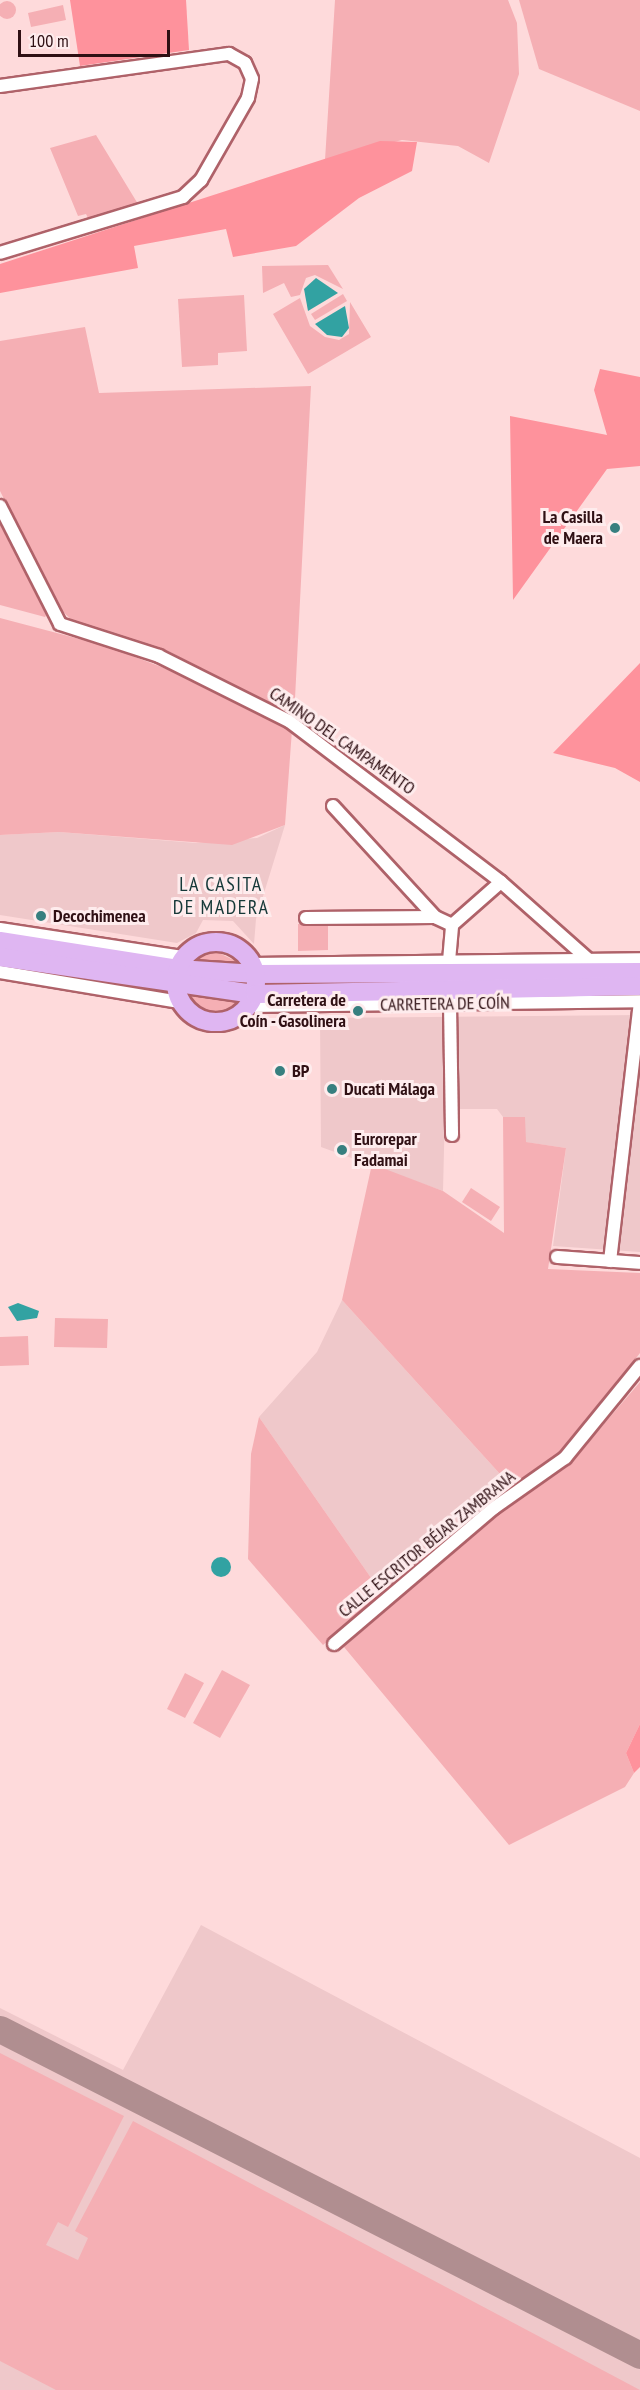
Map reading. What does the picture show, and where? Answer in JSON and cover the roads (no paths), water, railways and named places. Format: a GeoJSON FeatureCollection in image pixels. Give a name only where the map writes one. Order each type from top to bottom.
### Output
{"type":"FeatureCollection","features":[{"type":"Feature","properties":{"kind":"main road"},"geometry":{"type":"LineString","coordinates":[[0,941],[179,978],[252,1000]]}},
{"type":"Feature","properties":{"kind":"main road"},"geometry":{"type":"LineString","coordinates":[[220,942],[238,949],[254,969],[252,1000],[218,1023],[190,1013],[179,978],[194,948],[220,942]]}},
{"type":"Feature","properties":{"kind":"main road"},"geometry":{"type":"LineString","coordinates":[[0,957],[179,978],[254,969],[640,972]]}},
{"type":"Feature","properties":{"kind":"main road","name":"CARRETERA DE COÍN"},"geometry":{"type":"LineString","coordinates":[[252,1000],[640,986]]}},
{"type":"Feature","properties":{"kind":"street"},"geometry":{"type":"LineString","coordinates":[[0,86],[229,54],[246,63],[252,79],[248,98],[201,180],[183,197],[0,253]]}},
{"type":"Feature","properties":{"kind":"street","name":"CAMINO DEL CAMPAMENTO"},"geometry":{"type":"LineString","coordinates":[[0,506],[60,624],[181,665],[289,722],[501,882],[589,960]]}},
{"type":"Feature","properties":{"kind":"street"},"geometry":{"type":"LineString","coordinates":[[333,806],[435,917]]}},
{"type":"Feature","properties":{"kind":"street"},"geometry":{"type":"LineString","coordinates":[[449,961],[452,924],[501,882]]}},
{"type":"Feature","properties":{"kind":"street"},"geometry":{"type":"LineString","coordinates":[[306,918],[435,917],[452,924]]}},
{"type":"Feature","properties":{"kind":"street"},"geometry":{"type":"LineString","coordinates":[[0,929],[179,978]]}},
{"type":"Feature","properties":{"kind":"street"},"geometry":{"type":"LineString","coordinates":[[254,969],[449,961],[640,959]]}},
{"type":"Feature","properties":{"kind":"street"},"geometry":{"type":"LineString","coordinates":[[0,972],[179,978]]}},
{"type":"Feature","properties":{"kind":"street","name":"CARRETERA DE COÍN"},"geometry":{"type":"LineString","coordinates":[[252,1000],[450,1004],[640,1002]]}},
{"type":"Feature","properties":{"kind":"street"},"geometry":{"type":"LineString","coordinates":[[610,1261],[640,1002]]}},
{"type":"Feature","properties":{"kind":"street"},"geometry":{"type":"LineString","coordinates":[[450,1004],[452,1135]]}},
{"type":"Feature","properties":{"kind":"street"},"geometry":{"type":"LineString","coordinates":[[557,1257],[640,1263]]}},
{"type":"Feature","properties":{"kind":"street","name":"CALLE ESCRITOR BÉJAR ZAMBRANA"},"geometry":{"type":"LineString","coordinates":[[334,1644],[494,1508],[564,1458],[640,1366]]}},
{"type":"Feature","properties":{"kind":"water"},"geometry":{"type":"Polygon","coordinates":[[[316,278],[338,293],[308,311],[304,289],[316,278]]]}},
{"type":"Feature","properties":{"kind":"water"},"geometry":{"type":"Polygon","coordinates":[[[345,306],[349,328],[342,337],[327,335],[315,324],[345,306]]]}},
{"type":"Feature","properties":{"kind":"water"},"geometry":{"type":"Polygon","coordinates":[[[18,1303],[39,1311],[37,1318],[17,1321],[8,1307],[18,1303]]]}},
{"type":"Feature","properties":{"kind":"water"},"geometry":{"type":"Polygon","coordinates":[[[217,1557],[225,1557],[231,1563],[231,1571],[225,1577],[217,1577],[211,1571],[211,1563],[217,1557]]]}},
{"type":"Feature","properties":{"kind":"place","name":"La Casilla de Maera"},"geometry":{"type":"Point","coordinates":[615,528]}},
{"type":"Feature","properties":{"kind":"place","name":"Decochimenea"},"geometry":{"type":"Point","coordinates":[41,916]}},
{"type":"Feature","properties":{"kind":"place","name":"Carretera de Coín - Gasolinera"},"geometry":{"type":"Point","coordinates":[358,1011]}},
{"type":"Feature","properties":{"kind":"place","name":"BP"},"geometry":{"type":"Point","coordinates":[280,1071]}},
{"type":"Feature","properties":{"kind":"place","name":"Ducati Málaga"},"geometry":{"type":"Point","coordinates":[332,1089]}},
{"type":"Feature","properties":{"kind":"place","name":"Eurorepar Fadamai"},"geometry":{"type":"Point","coordinates":[342,1150]}},
{"type":"Feature","properties":{"kind":"district","name":"LA CASITA DE MADERA"},"geometry":{"type":"Point","coordinates":[221,896]}}]}
